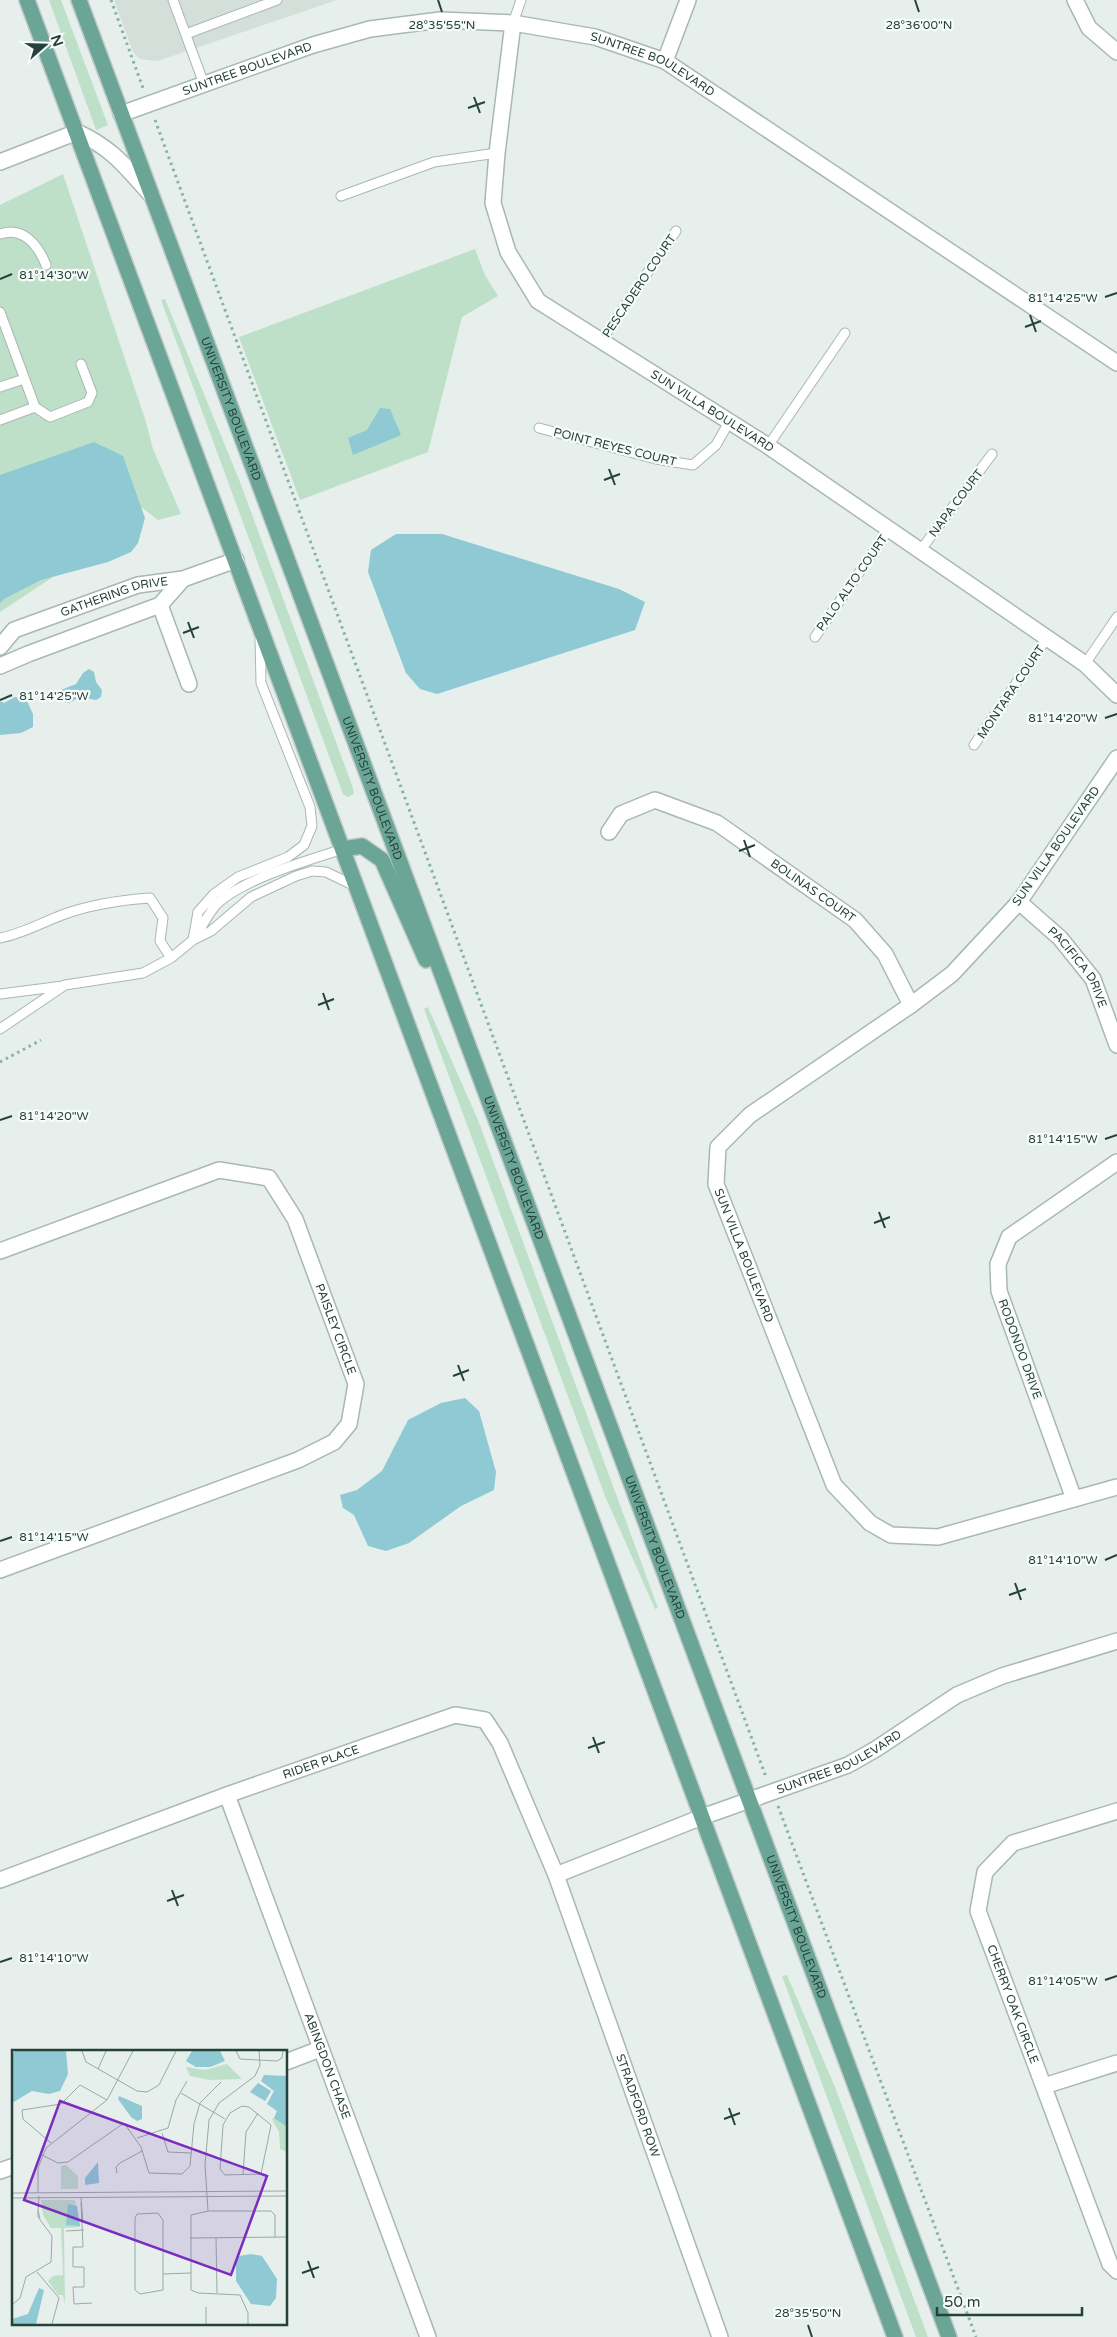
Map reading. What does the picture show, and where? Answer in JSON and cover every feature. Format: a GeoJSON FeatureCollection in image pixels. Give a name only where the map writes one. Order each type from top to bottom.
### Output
{"type":"FeatureCollection","features":[{"type":"Feature","properties":{"kind":"main road"},"geometry":{"type":"LineString","coordinates":[[26,0],[77,132],[895,2337]]}},
{"type":"Feature","properties":{"kind":"main road","name":"UNIVERSITY BOULEVARD"},"geometry":{"type":"LineString","coordinates":[[79,0],[390,831],[477,1073],[948,2337]]}},
{"type":"Feature","properties":{"kind":"main road"},"geometry":{"type":"LineString","coordinates":[[343,849],[362,846],[382,860],[477,1073]]}},
{"type":"Feature","properties":{"kind":"street"},"geometry":{"type":"LineString","coordinates":[[665,61],[688,0]]}},
{"type":"Feature","properties":{"kind":"street"},"geometry":{"type":"LineString","coordinates":[[1075,0],[1090,28],[1117,52]]}},
{"type":"Feature","properties":{"kind":"street","name":"SUNTREE BOULEVARD"},"geometry":{"type":"LineString","coordinates":[[121,114],[313,45],[370,29],[440,20],[513,23],[595,37],[665,61],[1117,363]]}},
{"type":"Feature","properties":{"kind":"street","name":"SUN VILLA BOULEVARD"},"geometry":{"type":"LineString","coordinates":[[513,23],[496,153],[493,203],[508,252],[538,301],[768,446],[1085,664],[1117,695]]}},
{"type":"Feature","properties":{"kind":"street"},"geometry":{"type":"LineString","coordinates":[[0,162],[77,132],[95,141],[115,155],[152,196]]}},
{"type":"Feature","properties":{"kind":"street","name":"GATHERING DRIVE"},"geometry":{"type":"LineString","coordinates":[[0,647],[14,630],[138,585],[183,580],[236,560]]}},
{"type":"Feature","properties":{"kind":"street"},"geometry":{"type":"LineString","coordinates":[[0,666],[160,605],[183,580]]}},
{"type":"Feature","properties":{"kind":"street"},"geometry":{"type":"LineString","coordinates":[[160,605],[189,684]]}},
{"type":"Feature","properties":{"kind":"street","name":"SUN VILLA BOULEVARD"},"geometry":{"type":"LineString","coordinates":[[1117,758],[1019,902],[952,974],[911,1005],[750,1115],[718,1147],[716,1184],[834,1485],[870,1523],[891,1535],[938,1536],[1117,1487]]}},
{"type":"Feature","properties":{"kind":"street","name":"BOLINAS COURT"},"geometry":{"type":"LineString","coordinates":[[609,832],[621,814],[655,800],[717,823],[854,920],[884,954],[911,1005]]}},
{"type":"Feature","properties":{"kind":"street","name":"PACIFICA DRIVE"},"geometry":{"type":"LineString","coordinates":[[1019,902],[1060,938],[1093,979],[1117,1045]]}},
{"type":"Feature","properties":{"kind":"street","name":"RODONDO DRIVE"},"geometry":{"type":"LineString","coordinates":[[1074,1499],[999,1291],[998,1264],[1009,1237],[1117,1162]]}},
{"type":"Feature","properties":{"kind":"street","name":"PAISLEY CIRCLE"},"geometry":{"type":"LineString","coordinates":[[0,1251],[219,1170],[269,1178],[295,1219],[356,1384],[349,1424],[334,1442],[298,1460],[0,1570]]}},
{"type":"Feature","properties":{"kind":"street","name":"SUNTREE BOULEVARD"},"geometry":{"type":"LineString","coordinates":[[556,1875],[748,1800],[777,1792],[848,1765],[876,1749],[957,1695],[1002,1676],[1117,1641]]}},
{"type":"Feature","properties":{"kind":"street","name":"RIDER PLACE"},"geometry":{"type":"LineString","coordinates":[[0,1880],[227,1795],[455,1715],[485,1720],[500,1743],[556,1875]]}},
{"type":"Feature","properties":{"kind":"street","name":"ABINGDON CHASE"},"geometry":{"type":"LineString","coordinates":[[227,1795],[428,2337]]}},
{"type":"Feature","properties":{"kind":"street","name":"CHERRY OAK CIRCLE"},"geometry":{"type":"LineString","coordinates":[[1117,1811],[1012,1843],[985,1872],[978,1911],[1075,2174],[1110,2264],[1117,2271]]}},
{"type":"Feature","properties":{"kind":"street","name":"STRADFORD ROW"},"geometry":{"type":"LineString","coordinates":[[556,1875],[720,2337]]}},
{"type":"Feature","properties":{"kind":"street"},"geometry":{"type":"LineString","coordinates":[[288,2061],[320,2049]]}},
{"type":"Feature","properties":{"kind":"street"},"geometry":{"type":"LineString","coordinates":[[1044,2086],[1117,2063]]}},
{"type":"Feature","properties":{"kind":"street"},"geometry":{"type":"LineString","coordinates":[[0,2171],[12,2167]]}},
{"type":"Feature","properties":{"kind":"lane"},"geometry":{"type":"LineString","coordinates":[[173,0],[204,84]]}},
{"type":"Feature","properties":{"kind":"lane"},"geometry":{"type":"LineString","coordinates":[[186,34],[277,0]]}},
{"type":"Feature","properties":{"kind":"lane"},"geometry":{"type":"LineString","coordinates":[[513,23],[521,0]]}},
{"type":"Feature","properties":{"kind":"lane"},"geometry":{"type":"LineString","coordinates":[[341,196],[434,162],[496,153]]}},
{"type":"Feature","properties":{"kind":"lane"},"geometry":{"type":"LineString","coordinates":[[0,234],[9,230],[25,235],[36,244],[46,265]]}},
{"type":"Feature","properties":{"kind":"lane","name":"PESCADERO COURT"},"geometry":{"type":"LineString","coordinates":[[601,341],[676,231]]}},
{"type":"Feature","properties":{"kind":"lane"},"geometry":{"type":"LineString","coordinates":[[0,312],[35,407],[50,416],[88,402],[92,393],[81,364]]}},
{"type":"Feature","properties":{"kind":"lane"},"geometry":{"type":"LineString","coordinates":[[768,446],[845,333]]}},
{"type":"Feature","properties":{"kind":"lane"},"geometry":{"type":"LineString","coordinates":[[0,387],[24,378]]}},
{"type":"Feature","properties":{"kind":"lane"},"geometry":{"type":"LineString","coordinates":[[0,420],[35,407]]}},
{"type":"Feature","properties":{"kind":"lane","name":"POINT REYES COURT"},"geometry":{"type":"LineString","coordinates":[[540,428],[656,459],[693,465],[716,445],[729,422]]}},
{"type":"Feature","properties":{"kind":"lane","name":"NAPA COURT"},"geometry":{"type":"LineString","coordinates":[[920,551],[992,454]]}},
{"type":"Feature","properties":{"kind":"lane","name":"PALO ALTO COURT"},"geometry":{"type":"LineString","coordinates":[[815,637],[889,529]]}},
{"type":"Feature","properties":{"kind":"lane"},"geometry":{"type":"LineString","coordinates":[[1085,664],[1117,617]]}},
{"type":"Feature","properties":{"kind":"lane"},"geometry":{"type":"LineString","coordinates":[[193,940],[198,912],[214,894],[238,877],[288,857],[304,844],[312,826],[310,808],[261,683],[260,625]]}},
{"type":"Feature","properties":{"kind":"lane","name":"MONTARA COURT"},"geometry":{"type":"LineString","coordinates":[[974,745],[1047,638]]}},
{"type":"Feature","properties":{"kind":"lane"},"geometry":{"type":"LineString","coordinates":[[193,940],[216,905],[239,890],[270,874],[343,849]]}},
{"type":"Feature","properties":{"kind":"lane"},"geometry":{"type":"LineString","coordinates":[[0,994],[143,973],[171,958],[193,940],[211,931],[251,897],[296,876],[312,871],[326,872],[357,887]]}},
{"type":"Feature","properties":{"kind":"lane"},"geometry":{"type":"LineString","coordinates":[[0,938],[17,935],[64,914],[123,900],[150,898],[163,918],[160,941],[171,958]]}},
{"type":"Feature","properties":{"kind":"lane"},"geometry":{"type":"LineString","coordinates":[[0,1028],[65,985]]}},
{"type":"Feature","properties":{"kind":"path"},"geometry":{"type":"LineString","coordinates":[[111,0],[760,1762]]}},
{"type":"Feature","properties":{"kind":"path"},"geometry":{"type":"LineString","coordinates":[[0,1062],[41,1040]]}},
{"type":"Feature","properties":{"kind":"path"},"geometry":{"type":"LineString","coordinates":[[783,1820],[976,2337]]}},
{"type":"Feature","properties":{"kind":"shaded area"},"geometry":{"type":"Polygon","coordinates":[[[114,0],[337,0],[158,61],[140,59],[133,52],[114,0]]]}},
{"type":"Feature","properties":{"kind":"green space"},"geometry":{"type":"Polygon","coordinates":[[[49,0],[61,0],[108,125],[96,130],[49,0]]]}},
{"type":"Feature","properties":{"kind":"green space"},"geometry":{"type":"Polygon","coordinates":[[[63,174],[146,422],[153,449],[181,514],[158,520],[140,506],[62,571],[0,612],[0,205],[63,174]]]}},
{"type":"Feature","properties":{"kind":"green space"},"geometry":{"type":"Polygon","coordinates":[[[475,249],[485,275],[498,296],[462,317],[428,452],[300,500],[239,337],[475,249]]]}},
{"type":"Feature","properties":{"kind":"green space"},"geometry":{"type":"Polygon","coordinates":[[[165,299],[240,482],[353,788],[354,794],[348,797],[343,794],[161,300],[165,299]]]}},
{"type":"Feature","properties":{"kind":"green space"},"geometry":{"type":"Polygon","coordinates":[[[428,1007],[478,1120],[658,1608],[655,1609],[605,1496],[424,1009],[428,1007]]]}},
{"type":"Feature","properties":{"kind":"green space"},"geometry":{"type":"Polygon","coordinates":[[[787,1975],[835,2087],[928,2337],[916,2337],[782,1976],[787,1975]]]}},
{"type":"Feature","properties":{"kind":"water"},"geometry":{"type":"Polygon","coordinates":[[[380,408],[390,409],[401,435],[353,455],[348,438],[367,430],[380,408]]]}},
{"type":"Feature","properties":{"kind":"water"},"geometry":{"type":"Polygon","coordinates":[[[94,442],[123,456],[145,518],[138,543],[131,552],[108,562],[41,580],[4,599],[0,603],[0,475],[94,442]]]}},
{"type":"Feature","properties":{"kind":"water"},"geometry":{"type":"Polygon","coordinates":[[[396,534],[442,534],[619,589],[645,602],[635,630],[437,694],[420,689],[406,673],[368,572],[371,550],[396,534]]]}},
{"type":"Feature","properties":{"kind":"water"},"geometry":{"type":"Polygon","coordinates":[[[89,669],[94,672],[96,682],[102,690],[101,697],[96,700],[80,697],[69,703],[61,701],[59,696],[61,690],[76,684],[83,673],[89,669]]]}},
{"type":"Feature","properties":{"kind":"water"},"geometry":{"type":"Polygon","coordinates":[[[15,697],[26,699],[33,714],[33,727],[21,733],[0,735],[0,701],[4,703],[15,697]]]}},
{"type":"Feature","properties":{"kind":"water"},"geometry":{"type":"Polygon","coordinates":[[[465,1398],[479,1411],[496,1472],[494,1490],[461,1506],[409,1543],[386,1551],[368,1546],[354,1515],[343,1508],[340,1495],[357,1490],[382,1471],[408,1420],[441,1403],[465,1398]]]}}]}
